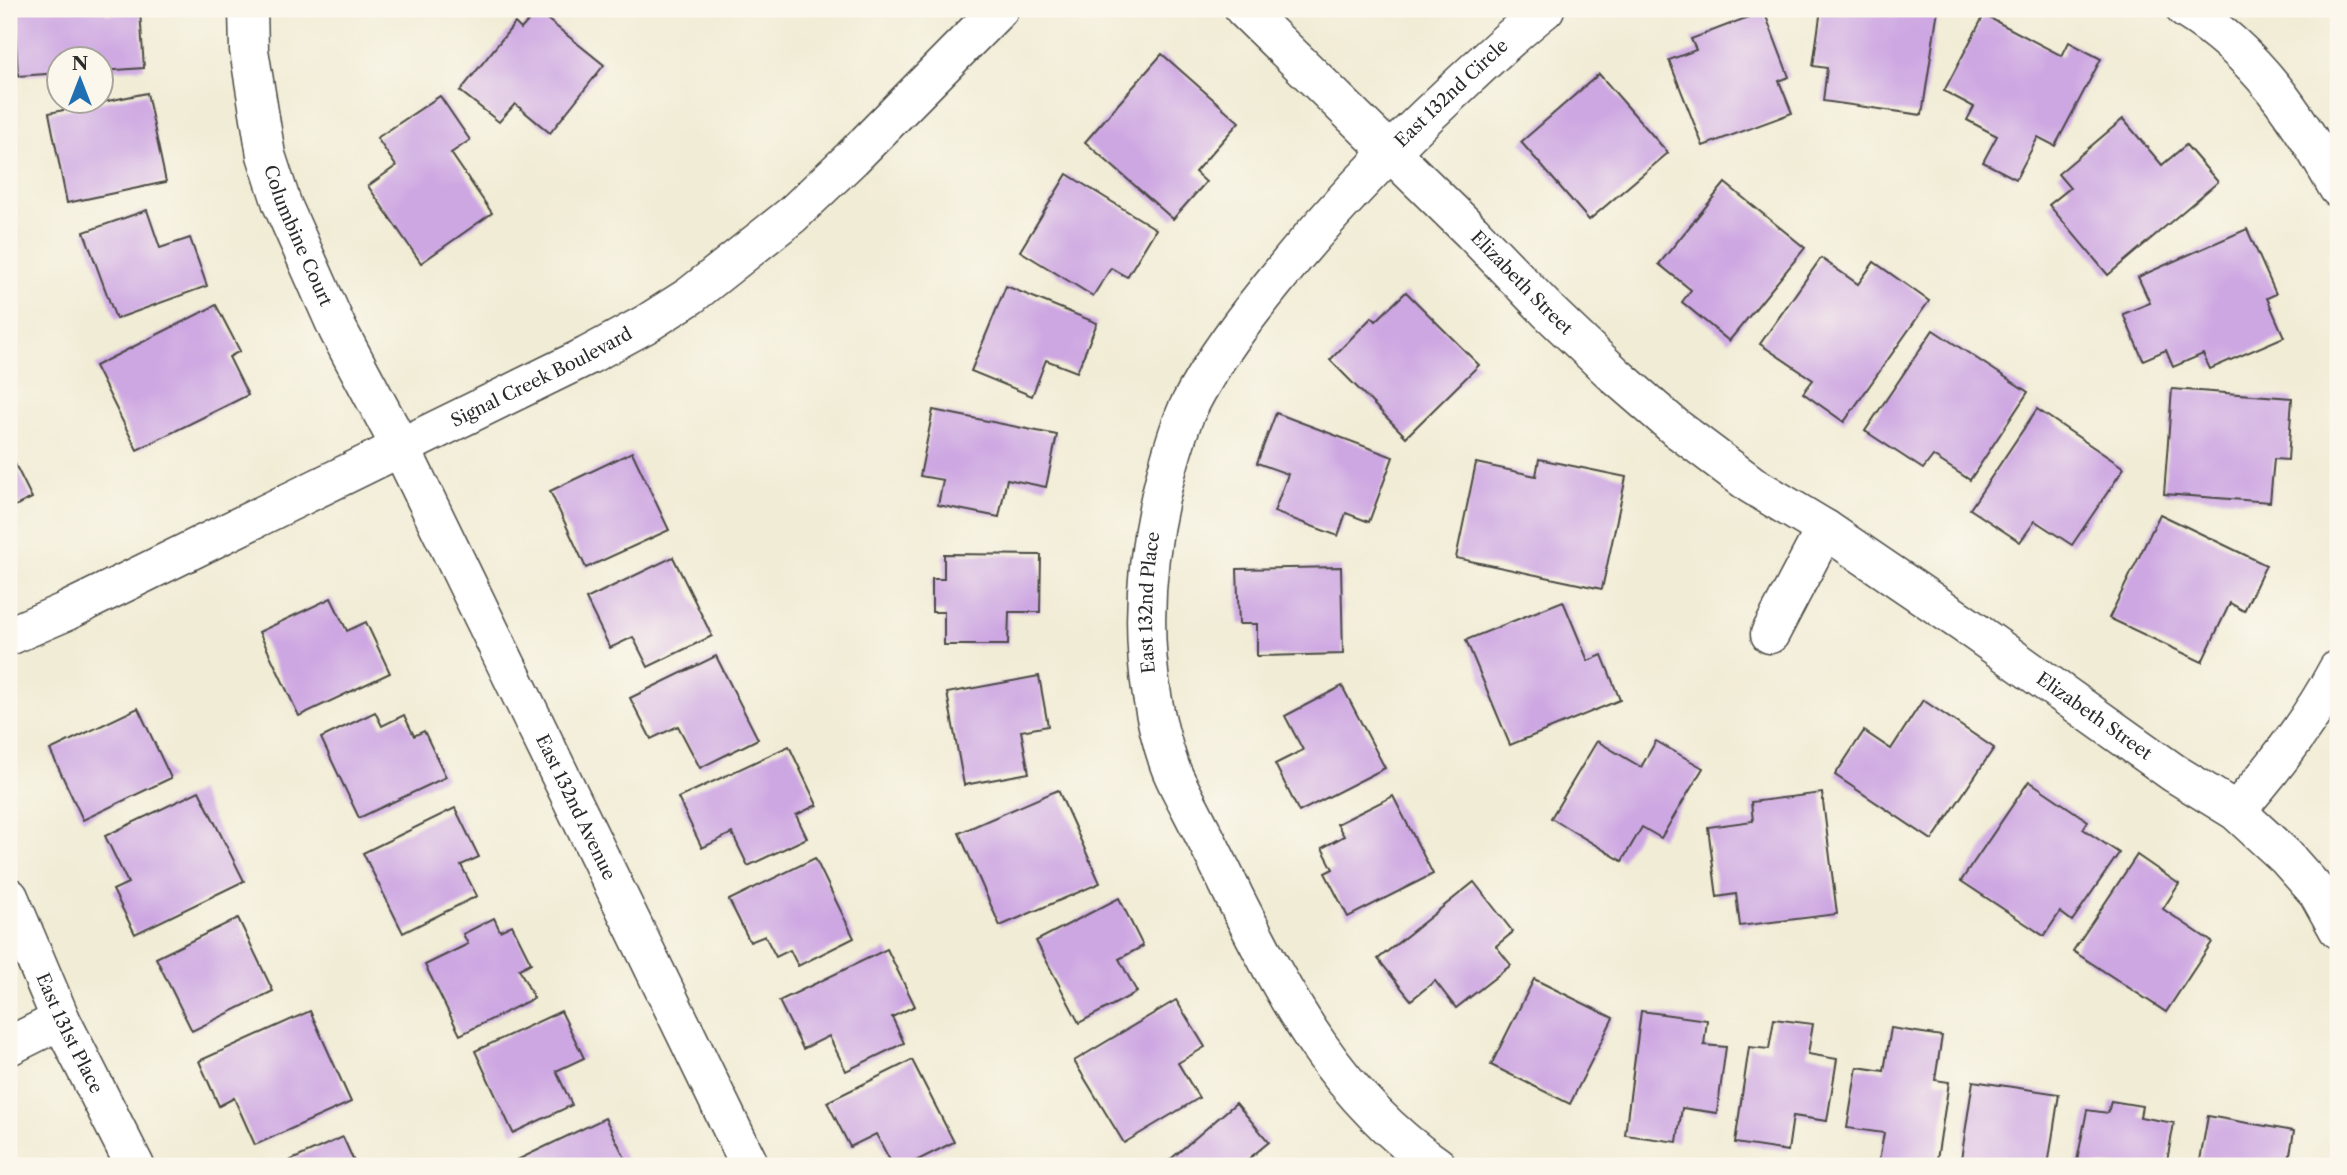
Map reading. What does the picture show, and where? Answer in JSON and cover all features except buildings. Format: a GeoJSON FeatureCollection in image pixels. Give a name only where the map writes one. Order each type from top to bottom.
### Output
{"type":"FeatureCollection","features":[{"type":"Feature","properties":{"kind":"street","name":"Columbine Court"},"geometry":{"type":"LineString","coordinates":[[248,9],[249,50],[266,155],[282,204],[338,330],[401,448]]}},
{"type":"Feature","properties":{"kind":"street","name":"Signal Creek Boulevard"},"geometry":{"type":"LineString","coordinates":[[9,636],[67,611],[401,448],[646,324],[690,296],[792,215],[999,9]]}},
{"type":"Feature","properties":{"kind":"street","name":"Elizabeth Street"},"geometry":{"type":"LineString","coordinates":[[1244,9],[1616,376],[1676,428],[1752,485],[1825,529],[2174,773],[2236,811],[2286,856],[2318,894],[2338,929]]}},
{"type":"Feature","properties":{"kind":"street","name":"East 132nd Circle"},"geometry":{"type":"LineString","coordinates":[[1389,151],[1516,32],[1545,9]]}},
{"type":"Feature","properties":{"kind":"street"},"geometry":{"type":"LineString","coordinates":[[2203,13],[2280,94],[2305,130],[2338,188]]}},
{"type":"Feature","properties":{"kind":"street","name":"East 132nd Place"},"geometry":{"type":"LineString","coordinates":[[1389,151],[1310,238],[1233,334],[1189,407],[1176,437],[1154,519],[1145,624],[1154,705],[1170,766],[1266,957],[1298,1016],[1338,1073],[1375,1117],[1437,1166]]}},
{"type":"Feature","properties":{"kind":"street","name":"East 132nd Avenue"},"geometry":{"type":"LineString","coordinates":[[401,448],[750,1166]]}},
{"type":"Feature","properties":{"kind":"street"},"geometry":{"type":"LineString","coordinates":[[1770,634],[1825,529]]}},
{"type":"Feature","properties":{"kind":"street"},"geometry":{"type":"LineString","coordinates":[[2236,811],[2274,768],[2320,704],[2338,670]]}},
{"type":"Feature","properties":{"kind":"street","name":"East 131st Place"},"geometry":{"type":"LineString","coordinates":[[9,897],[61,1020],[135,1166]]}},
{"type":"Feature","properties":{"kind":"street"},"geometry":{"type":"LineString","coordinates":[[9,1046],[61,1020]]}}]}
